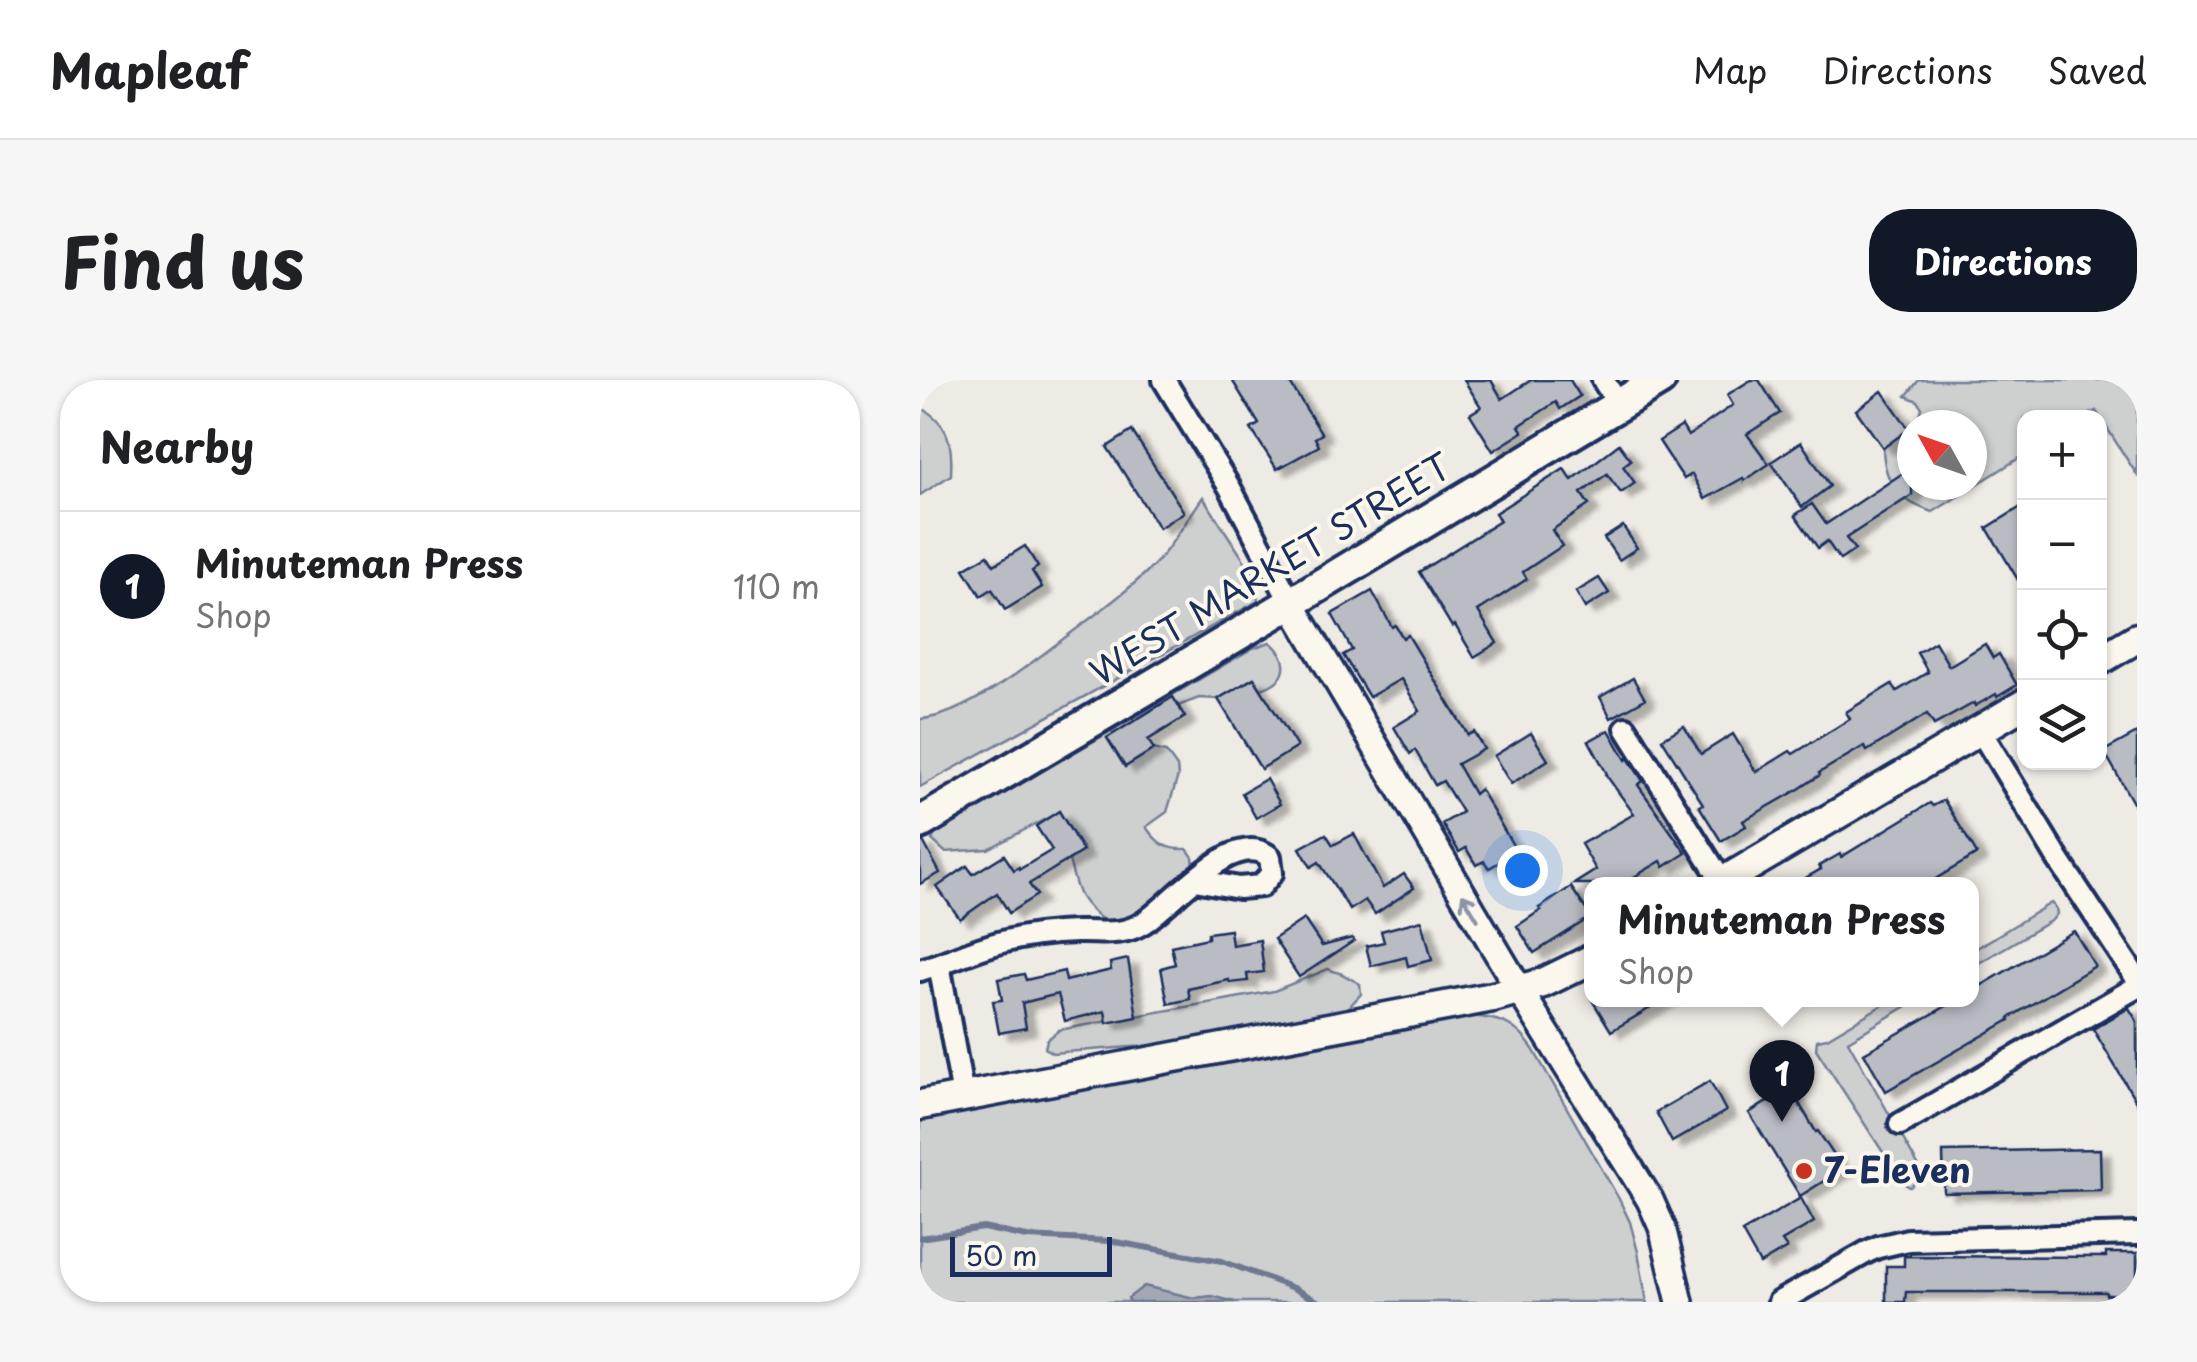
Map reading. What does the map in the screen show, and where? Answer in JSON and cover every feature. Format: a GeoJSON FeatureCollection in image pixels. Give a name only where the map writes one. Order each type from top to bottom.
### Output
{"type":"FeatureCollection","features":[{"type":"Feature","properties":{"kind":"main road","name":"WEST MARKET STREET"},"geometry":{"type":"LineString","coordinates":[[920,823],[1291,603],[1611,393],[1650,383]]}},
{"type":"Feature","properties":{"kind":"main road"},"geometry":{"type":"LineString","coordinates":[[2107,656],[2137,638]]}},
{"type":"Feature","properties":{"kind":"main road"},"geometry":{"type":"LineString","coordinates":[[1733,877],[2017,708]]}},
{"type":"Feature","properties":{"kind":"main road"},"geometry":{"type":"LineString","coordinates":[[920,1105],[1520,991],[1584,964]]}},
{"type":"Feature","properties":{"kind":"street"},"geometry":{"type":"LineString","coordinates":[[1164,380],[1520,991],[1650,1200],[1662,1227],[1680,1302]]}},
{"type":"Feature","properties":{"kind":"street"},"geometry":{"type":"LineString","coordinates":[[1626,728],[1717,877]]}},
{"type":"Feature","properties":{"kind":"street"},"geometry":{"type":"LineString","coordinates":[[1980,730],[2058,859],[2137,978]]}},
{"type":"Feature","properties":{"kind":"street"},"geometry":{"type":"LineString","coordinates":[[957,1098],[928,968],[1011,939],[1126,931],[1156,914],[1195,880]]}},
{"type":"Feature","properties":{"kind":"street"},"geometry":{"type":"LineString","coordinates":[[1900,1124],[2137,987]]}},
{"type":"Feature","properties":{"kind":"street"},"geometry":{"type":"LineString","coordinates":[[1780,1302],[1878,1246],[1908,1240],[2137,1234]]}},
{"type":"Feature","properties":{"kind":"shaded area"},"geometry":{"type":"Polygon","coordinates":[[[1919,380],[2137,380],[2137,475],[2107,428],[2107,410],[2017,410],[2017,459],[1987,478],[1987,410],[1921,410],[1918,401],[1906,396],[1919,380]]]}},
{"type":"Feature","properties":{"kind":"shaded area"},"geometry":{"type":"Polygon","coordinates":[[[920,407],[937,420],[947,435],[951,475],[920,495],[920,407]]]}},
{"type":"Feature","properties":{"kind":"shaded area"},"geometry":{"type":"Polygon","coordinates":[[[1897,437],[1897,491],[1887,472],[1883,448],[1897,437]]]}},
{"type":"Feature","properties":{"kind":"shaded area"},"geometry":{"type":"Polygon","coordinates":[[[1203,497],[1255,577],[1258,601],[920,787],[920,719],[957,709],[998,686],[1114,600],[1161,557],[1203,497]]]}},
{"type":"Feature","properties":{"kind":"shaded area"},"geometry":{"type":"Polygon","coordinates":[[[1907,500],[1952,500],[1933,512],[1907,500]]]}},
{"type":"Feature","properties":{"kind":"shaded area"},"geometry":{"type":"Polygon","coordinates":[[[1270,642],[1284,663],[1277,681],[1261,689],[1253,678],[1219,699],[1199,698],[1178,706],[1172,697],[1107,738],[1125,767],[1154,749],[1166,752],[1177,767],[1167,812],[1146,827],[1163,845],[1187,849],[1194,867],[1156,904],[1129,918],[1104,921],[1088,907],[1076,887],[1069,860],[1083,850],[1059,812],[988,849],[945,852],[932,840],[935,834],[1253,648],[1270,642]]]}},
{"type":"Feature","properties":{"kind":"shaded area"},"geometry":{"type":"Polygon","coordinates":[[[2051,903],[2056,908],[2052,920],[1979,963],[1979,947],[2051,903]]]}},
{"type":"Feature","properties":{"kind":"shaded area"},"geometry":{"type":"Polygon","coordinates":[[[1328,969],[1360,984],[1361,994],[1348,1008],[1169,1044],[1052,1053],[1045,1048],[1047,1040],[1059,1030],[1274,991],[1328,969]]]}},
{"type":"Feature","properties":{"kind":"shaded area"},"geometry":{"type":"Polygon","coordinates":[[[1879,1007],[1905,1007],[1848,1041],[1919,1167],[1918,1179],[1910,1187],[1903,1183],[1816,1049],[1817,1040],[1879,1007]]]}},
{"type":"Feature","properties":{"kind":"shaded area"},"geometry":{"type":"Polygon","coordinates":[[[1464,1015],[1503,1022],[1533,1049],[1630,1222],[1647,1302],[920,1302],[920,1121],[958,1114],[970,1107],[1464,1015]]]}},
{"type":"Feature","properties":{"kind":"shaded area"},"geometry":{"type":"Polygon","coordinates":[[[1144,1286],[1194,1298],[1212,1296],[1235,1302],[1130,1302],[1128,1298],[1144,1286]]]}},
{"type":"Feature","properties":{"kind":"building"},"geometry":{"type":"Polygon","coordinates":[[[1232,380],[1288,380],[1322,434],[1315,438],[1319,446],[1277,469],[1251,429],[1259,424],[1232,380]]]}},
{"type":"Feature","properties":{"kind":"building"},"geometry":{"type":"Polygon","coordinates":[[[1464,380],[1491,380],[1502,399],[1531,380],[1570,380],[1580,396],[1560,409],[1556,402],[1519,426],[1523,432],[1493,451],[1470,414],[1481,407],[1464,380]]]}},
{"type":"Feature","properties":{"kind":"building"},"geometry":{"type":"Polygon","coordinates":[[[1751,380],[1759,380],[1780,413],[1747,434],[1769,464],[1705,499],[1692,474],[1684,479],[1659,441],[1682,426],[1688,436],[1733,405],[1727,395],[1751,380]]]}},
{"type":"Feature","properties":{"kind":"building"},"geometry":{"type":"Polygon","coordinates":[[[1882,391],[1897,412],[1897,438],[1883,448],[1856,410],[1882,391]]]}},
{"type":"Feature","properties":{"kind":"building"},"geometry":{"type":"Polygon","coordinates":[[[1132,431],[1184,512],[1159,528],[1107,447],[1132,431]]]}},
{"type":"Feature","properties":{"kind":"building"},"geometry":{"type":"Polygon","coordinates":[[[1801,442],[1830,486],[1802,507],[1771,462],[1801,442]]]}},
{"type":"Feature","properties":{"kind":"building"},"geometry":{"type":"Polygon","coordinates":[[[1619,444],[1631,460],[1623,466],[1635,483],[1621,493],[1607,474],[1581,493],[1589,505],[1552,530],[1562,546],[1523,572],[1527,579],[1478,611],[1497,643],[1474,657],[1419,572],[1500,521],[1495,513],[1564,469],[1572,480],[1619,444]]]}},
{"type":"Feature","properties":{"kind":"building"},"geometry":{"type":"Polygon","coordinates":[[[1897,477],[1897,500],[1904,500],[1846,538],[1855,550],[1840,560],[1827,541],[1818,548],[1795,515],[1812,504],[1826,524],[1897,477]]]}},
{"type":"Feature","properties":{"kind":"building"},"geometry":{"type":"Polygon","coordinates":[[[2017,509],[2017,578],[1987,528],[2017,509]]]}},
{"type":"Feature","properties":{"kind":"building"},"geometry":{"type":"Polygon","coordinates":[[[1623,526],[1637,548],[1619,560],[1604,538],[1623,526]]]}},
{"type":"Feature","properties":{"kind":"building"},"geometry":{"type":"Polygon","coordinates":[[[1025,546],[1038,567],[1032,571],[1042,587],[1005,610],[992,589],[981,596],[964,569],[988,555],[994,565],[1025,546]]]}},
{"type":"Feature","properties":{"kind":"building"},"geometry":{"type":"Polygon","coordinates":[[[1599,578],[1609,593],[1585,608],[1576,592],[1599,578]]]}},
{"type":"Feature","properties":{"kind":"building"},"geometry":{"type":"Polygon","coordinates":[[[1372,591],[1392,627],[1395,625],[1403,638],[1408,635],[1468,735],[1474,732],[1484,749],[1457,764],[1474,794],[1480,789],[1517,852],[1489,868],[1484,861],[1476,865],[1466,848],[1459,852],[1442,824],[1462,812],[1443,781],[1435,785],[1415,750],[1410,754],[1394,727],[1420,711],[1401,679],[1369,697],[1343,655],[1352,650],[1332,614],[1372,591]]]}},
{"type":"Feature","properties":{"kind":"building"},"geometry":{"type":"Polygon","coordinates":[[[1935,642],[1949,666],[1985,644],[1993,658],[1999,654],[2017,685],[1934,725],[1927,714],[1867,751],[1864,746],[1743,821],[1746,826],[1721,841],[1662,739],[1684,726],[1701,754],[1733,734],[1756,772],[1850,719],[1846,712],[1892,684],[1897,691],[1928,672],[1917,653],[1935,642]]]}},
{"type":"Feature","properties":{"kind":"building"},"geometry":{"type":"Polygon","coordinates":[[[1254,678],[1297,747],[1261,769],[1218,699],[1254,678]]]}},
{"type":"Feature","properties":{"kind":"building"},"geometry":{"type":"Polygon","coordinates":[[[1633,678],[1645,699],[1611,718],[1600,697],[1633,678]]]}},
{"type":"Feature","properties":{"kind":"building"},"geometry":{"type":"Polygon","coordinates":[[[1173,697],[1185,717],[1148,740],[1154,749],[1125,767],[1107,738],[1173,697]]]}},
{"type":"Feature","properties":{"kind":"building"},"geometry":{"type":"Polygon","coordinates":[[[1609,730],[1643,781],[1638,785],[1686,853],[1664,867],[1661,861],[1634,877],[1585,877],[1596,870],[1581,844],[1634,814],[1606,775],[1589,741],[1609,730]]]}},
{"type":"Feature","properties":{"kind":"building"},"geometry":{"type":"Polygon","coordinates":[[[1531,733],[1548,760],[1511,784],[1494,756],[1531,733]]]}},
{"type":"Feature","properties":{"kind":"building"},"geometry":{"type":"Polygon","coordinates":[[[2137,733],[2137,810],[2107,756],[2107,749],[2137,733]]]}},
{"type":"Feature","properties":{"kind":"building"},"geometry":{"type":"Polygon","coordinates":[[[1266,779],[1280,804],[1256,818],[1242,793],[1266,779]]]}},
{"type":"Feature","properties":{"kind":"building"},"geometry":{"type":"Polygon","coordinates":[[[1944,800],[1977,854],[1939,877],[1807,877],[1821,869],[1819,866],[1840,854],[1841,857],[1930,803],[1933,806],[1944,800]]]}},
{"type":"Feature","properties":{"kind":"building"},"geometry":{"type":"Polygon","coordinates":[[[1059,811],[1083,851],[1029,884],[1037,895],[1009,913],[997,893],[960,919],[937,887],[967,866],[973,874],[1004,855],[1014,870],[1020,869],[1052,850],[1036,826],[1059,811]]]}},
{"type":"Feature","properties":{"kind":"building"},"geometry":{"type":"Polygon","coordinates":[[[1326,834],[1333,845],[1354,834],[1383,888],[1404,874],[1414,888],[1375,914],[1365,900],[1350,910],[1319,862],[1311,867],[1300,848],[1326,834]]]}},
{"type":"Feature","properties":{"kind":"building"},"geometry":{"type":"Polygon","coordinates":[[[923,841],[940,873],[920,884],[920,842],[923,841]]]}},
{"type":"Feature","properties":{"kind":"building"},"geometry":{"type":"Polygon","coordinates":[[[1571,887],[1584,906],[1584,921],[1534,953],[1517,926],[1571,887]]]}},
{"type":"Feature","properties":{"kind":"building"},"geometry":{"type":"Polygon","coordinates":[[[1304,919],[1322,946],[1352,938],[1354,941],[1299,977],[1274,939],[1304,919]]]}},
{"type":"Feature","properties":{"kind":"building"},"geometry":{"type":"Polygon","coordinates":[[[1422,920],[1432,960],[1408,966],[1406,957],[1371,966],[1366,946],[1384,942],[1381,931],[1422,920]]]}},
{"type":"Feature","properties":{"kind":"building"},"geometry":{"type":"Polygon","coordinates":[[[1230,930],[1232,945],[1260,940],[1264,972],[1247,974],[1248,981],[1229,980],[1188,989],[1190,999],[1168,1004],[1161,968],[1175,964],[1171,946],[1230,930]]]}},
{"type":"Feature","properties":{"kind":"building"},"geometry":{"type":"Polygon","coordinates":[[[2074,931],[2095,966],[1886,1091],[1864,1053],[1945,1007],[1979,1007],[1979,987],[2074,931]]]}},
{"type":"Feature","properties":{"kind":"building"},"geometry":{"type":"Polygon","coordinates":[[[1128,959],[1137,1017],[1107,1023],[1105,1011],[1065,1021],[1058,994],[1022,1003],[1026,1028],[999,1033],[993,1001],[1002,1000],[998,979],[1024,974],[1026,980],[1064,971],[1066,981],[1111,970],[1110,963],[1128,959]]]}},
{"type":"Feature","properties":{"kind":"building"},"geometry":{"type":"Polygon","coordinates":[[[1596,1007],[1652,1007],[1611,1031],[1596,1007]]]}},
{"type":"Feature","properties":{"kind":"building"},"geometry":{"type":"Polygon","coordinates":[[[2129,1008],[2137,1021],[2137,1103],[2093,1029],[2129,1008]]]}},
{"type":"Feature","properties":{"kind":"building"},"geometry":{"type":"Polygon","coordinates":[[[1710,1081],[1726,1111],[1672,1142],[1656,1112],[1710,1081]]]}},
{"type":"Feature","properties":{"kind":"building"},"geometry":{"type":"Polygon","coordinates":[[[1790,1088],[1843,1169],[1800,1196],[1749,1113],[1790,1088]]]}},
{"type":"Feature","properties":{"kind":"building"},"geometry":{"type":"Polygon","coordinates":[[[2100,1149],[2101,1190],[1944,1193],[1943,1152],[2100,1149]]]}},
{"type":"Feature","properties":{"kind":"building"},"geometry":{"type":"Polygon","coordinates":[[[1801,1198],[1814,1222],[1782,1241],[1787,1248],[1760,1264],[1742,1232],[1801,1198]]]}},
{"type":"Feature","properties":{"kind":"building"},"geometry":{"type":"Polygon","coordinates":[[[2106,1253],[2137,1253],[2137,1295],[1906,1292],[1905,1302],[1886,1302],[1886,1266],[1904,1266],[1904,1256],[2106,1257],[2106,1253]]]}},
{"type":"Feature","properties":{"kind":"waterway"},"geometry":{"type":"LineString","coordinates":[[920,1238],[983,1228],[1027,1237],[1110,1241],[1222,1261],[1319,1302]]}},
{"type":"Feature","properties":{"kind":"place","name":"Minuteman Press"},"geometry":{"type":"Point","coordinates":[1782,1122]}},
{"type":"Feature","properties":{"kind":"place","name":"7-Eleven"},"geometry":{"type":"Point","coordinates":[1804,1171]}}]}
